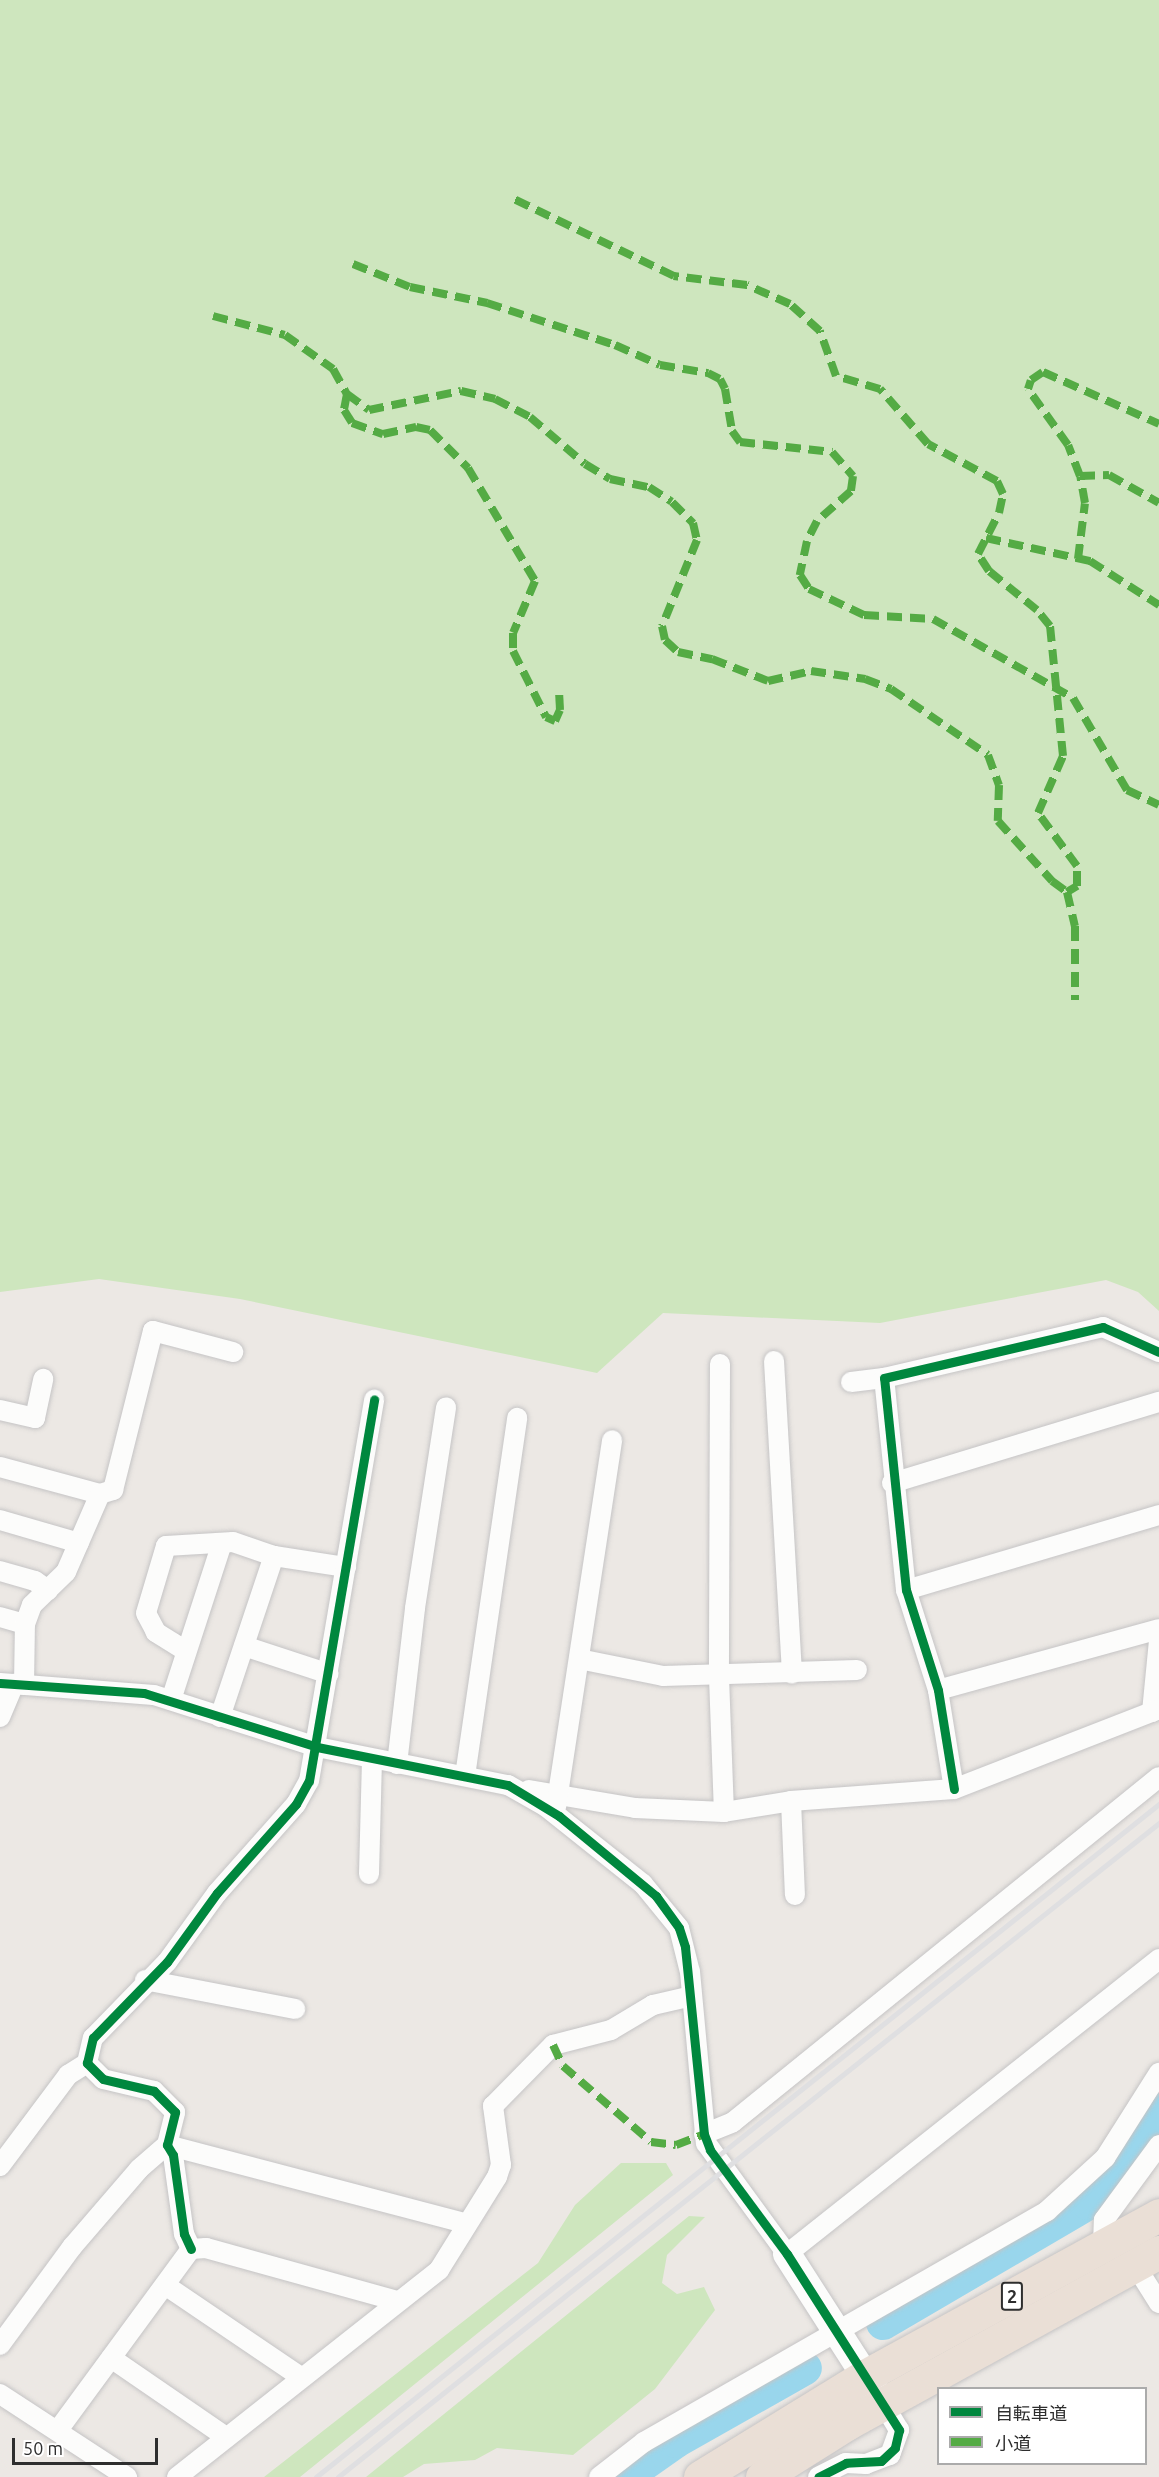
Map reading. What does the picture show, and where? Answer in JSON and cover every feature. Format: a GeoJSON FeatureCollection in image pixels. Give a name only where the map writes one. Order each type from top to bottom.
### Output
{"type":"FeatureCollection","features":[{"type":"Feature","properties":{"kind":"highway","name":"2"},"geometry":{"type":"LineString","coordinates":[[700,2477],[865,2376],[1159,2215]]}},
{"type":"Feature","properties":{"kind":"highway","name":"2"},"geometry":{"type":"LineString","coordinates":[[762,2477],[883,2403],[1147,2259]]}},
{"type":"Feature","properties":{"kind":"street"},"geometry":{"type":"LineString","coordinates":[[851,1382],[884,1378],[1103,1327],[1159,1352]]}},
{"type":"Feature","properties":{"kind":"street"},"geometry":{"type":"LineString","coordinates":[[0,1467],[100,1494],[113,1490],[153,1332],[233,1352]]}},
{"type":"Feature","properties":{"kind":"street"},"geometry":{"type":"LineString","coordinates":[[774,1361],[792,1673]]}},
{"type":"Feature","properties":{"kind":"street"},"geometry":{"type":"LineString","coordinates":[[720,1364],[719,1677],[724,1812]]}},
{"type":"Feature","properties":{"kind":"street"},"geometry":{"type":"LineString","coordinates":[[884,1378],[892,1483],[906,1590],[938,1690],[954,1789]]}},
{"type":"Feature","properties":{"kind":"street"},"geometry":{"type":"LineString","coordinates":[[0,1410],[35,1418],[43,1379]]}},
{"type":"Feature","properties":{"kind":"street"},"geometry":{"type":"LineString","coordinates":[[0,2166],[68,2075],[87,2063],[93,2038],[145,1980],[167,1962],[217,1893],[296,1804],[309,1782],[317,1747],[374,1400]]}},
{"type":"Feature","properties":{"kind":"street"},"geometry":{"type":"LineString","coordinates":[[892,1483],[1159,1402]]}},
{"type":"Feature","properties":{"kind":"street"},"geometry":{"type":"LineString","coordinates":[[397,1764],[415,1608],[446,1407]]}},
{"type":"Feature","properties":{"kind":"street"},"geometry":{"type":"LineString","coordinates":[[465,1776],[517,1418]]}},
{"type":"Feature","properties":{"kind":"street"},"geometry":{"type":"LineString","coordinates":[[556,1805],[612,1440]]}},
{"type":"Feature","properties":{"kind":"street"},"geometry":{"type":"LineString","coordinates":[[0,1717],[13,1684],[25,1624],[32,1605],[66,1572],[100,1494]]}},
{"type":"Feature","properties":{"kind":"street"},"geometry":{"type":"LineString","coordinates":[[906,1590],[1159,1515]]}},
{"type":"Feature","properties":{"kind":"street"},"geometry":{"type":"LineString","coordinates":[[0,1520],[79,1543]]}},
{"type":"Feature","properties":{"kind":"street"},"geometry":{"type":"LineString","coordinates":[[186,1651],[156,1632],[146,1613],[166,1546],[222,1543],[274,1556],[346,1567]]}},
{"type":"Feature","properties":{"kind":"street"},"geometry":{"type":"LineString","coordinates":[[171,1700],[222,1543]]}},
{"type":"Feature","properties":{"kind":"street"},"geometry":{"type":"LineString","coordinates":[[220,1717],[274,1556]]}},
{"type":"Feature","properties":{"kind":"street"},"geometry":{"type":"LineString","coordinates":[[0,1571],[35,1581],[48,1590]]}},
{"type":"Feature","properties":{"kind":"street"},"geometry":{"type":"LineString","coordinates":[[0,1617],[25,1624]]}},
{"type":"Feature","properties":{"kind":"street"},"geometry":{"type":"LineString","coordinates":[[938,1690],[1159,1629]]}},
{"type":"Feature","properties":{"kind":"street"},"geometry":{"type":"LineString","coordinates":[[556,1805],[724,1812],[790,1800],[954,1789],[1156,1710],[1159,1641]]}},
{"type":"Feature","properties":{"kind":"street"},"geometry":{"type":"LineString","coordinates":[[244,1646],[329,1674]]}},
{"type":"Feature","properties":{"kind":"street"},"geometry":{"type":"LineString","coordinates":[[579,1659],[663,1676],[719,1677],[857,1670]]}},
{"type":"Feature","properties":{"kind":"street"},"geometry":{"type":"LineString","coordinates":[[13,1684],[125,1691],[171,1700],[317,1747],[372,1760],[508,1785],[556,1805],[643,1884],[669,1912],[685,1947],[692,1996],[704,2134],[710,2150],[787,2254],[899,2430],[895,2448],[881,2461],[857,2470],[837,2466],[818,2477]]}},
{"type":"Feature","properties":{"kind":"street"},"geometry":{"type":"LineString","coordinates":[[369,1874],[372,1760]]}},
{"type":"Feature","properties":{"kind":"street"},"geometry":{"type":"LineString","coordinates":[[704,2134],[733,2122],[1159,1777]]}},
{"type":"Feature","properties":{"kind":"street"},"geometry":{"type":"LineString","coordinates":[[790,1800],[795,1895]]}},
{"type":"Feature","properties":{"kind":"street"},"geometry":{"type":"LineString","coordinates":[[787,2254],[1159,1959]]}},
{"type":"Feature","properties":{"kind":"street"},"geometry":{"type":"LineString","coordinates":[[145,1980],[295,2008]]}},
{"type":"Feature","properties":{"kind":"street"},"geometry":{"type":"LineString","coordinates":[[177,2477],[439,2270],[464,2223],[501,2165],[493,2106],[554,2045],[611,2030],[653,2005],[692,1996]]}},
{"type":"Feature","properties":{"kind":"street"},"geometry":{"type":"LineString","coordinates":[[0,2344],[72,2247],[139,2169],[167,2145],[175,2112],[171,2103],[153,2091],[103,2079],[87,2063]]}},
{"type":"Feature","properties":{"kind":"street"},"geometry":{"type":"LineString","coordinates":[[599,2477],[644,2442],[834,2329],[1047,2211],[1105,2157],[1159,2073]]}},
{"type":"Feature","properties":{"kind":"street"},"geometry":{"type":"LineString","coordinates":[[167,2145],[464,2223]]}},
{"type":"Feature","properties":{"kind":"street"},"geometry":{"type":"LineString","coordinates":[[167,2145],[173,2155],[184,2234],[191,2249]]}},
{"type":"Feature","properties":{"kind":"street"},"geometry":{"type":"LineString","coordinates":[[1104,2245],[1104,2220],[1159,2145]]}},
{"type":"Feature","properties":{"kind":"street"},"geometry":{"type":"LineString","coordinates":[[191,2249],[206,2248],[397,2301]]}},
{"type":"Feature","properties":{"kind":"street"},"geometry":{"type":"LineString","coordinates":[[58,2430],[191,2249]]}},
{"type":"Feature","properties":{"kind":"street"},"geometry":{"type":"LineString","coordinates":[[1147,2259],[1158,2298]]}},
{"type":"Feature","properties":{"kind":"street"},"geometry":{"type":"LineString","coordinates":[[165,2285],[301,2378]]}},
{"type":"Feature","properties":{"kind":"street"},"geometry":{"type":"LineString","coordinates":[[111,2358],[226,2438]]}},
{"type":"Feature","properties":{"kind":"street"},"geometry":{"type":"LineString","coordinates":[[0,2394],[127,2477]]}},
{"type":"Feature","properties":{"kind":"green space"},"geometry":{"type":"Polygon","coordinates":[[[0,0],[1159,0],[1159,1311],[1138,1292],[1106,1280],[880,1323],[663,1313],[597,1373],[240,1299],[99,1279],[0,1292],[0,0]]]}},
{"type":"Feature","properties":{"kind":"green space"},"geometry":{"type":"Polygon","coordinates":[[[621,2163],[666,2163],[673,2175],[300,2477],[264,2477],[538,2263],[575,2205],[621,2163]]]}},
{"type":"Feature","properties":{"kind":"green space"},"geometry":{"type":"Polygon","coordinates":[[[689,2216],[705,2217],[667,2255],[662,2283],[677,2294],[704,2287],[715,2310],[655,2389],[573,2455],[497,2448],[475,2460],[424,2464],[403,2477],[366,2477],[689,2216]]]}},
{"type":"Feature","properties":{"kind":"waterway"},"geometry":{"type":"LineString","coordinates":[[883,2323],[1088,2203],[1131,2155],[1159,2110]]}},
{"type":"Feature","properties":{"kind":"waterway"},"geometry":{"type":"LineString","coordinates":[[625,2477],[676,2441],[805,2368]]}},
{"type":"Feature","properties":{"kind":"railway"},"geometry":{"type":"LineString","coordinates":[[316,2477],[1159,1804]]}},
{"type":"Feature","properties":{"kind":"railway"},"geometry":{"type":"LineString","coordinates":[[338,2477],[1159,1823]]}},
{"type":"Feature","properties":{"kind":"marked path"},"geometry":{"type":"LineString","coordinates":[[213,316],[285,335],[333,369],[347,394],[369,410],[461,391],[495,399],[530,417],[585,464],[610,479],[649,487],[672,502],[693,523],[697,540],[662,626],[665,640],[678,652],[712,659],[768,681],[811,671],[865,679],[891,689],[988,755],[999,785],[998,821],[1052,881],[1067,892],[1077,886],[1077,866],[1038,813],[1063,756],[1050,626],[1037,610],[989,571],[978,554],[999,513],[1003,494],[997,481],[928,444],[880,389],[836,376],[820,331],[790,304],[747,285],[674,276],[514,199]]}},
{"type":"Feature","properties":{"kind":"marked path"},"geometry":{"type":"LineString","coordinates":[[353,264],[410,287],[487,303],[615,345],[660,365],[708,373],[720,379],[725,389],[732,431],[740,442],[832,452],[853,476],[851,491],[817,521],[807,541],[800,575],[809,589],[864,615],[933,619],[1073,698],[1127,790],[1159,805]]}},
{"type":"Feature","properties":{"kind":"marked path"},"geometry":{"type":"LineString","coordinates":[[1078,559],[1085,503],[1080,476],[1068,445],[1028,389],[1031,380],[1043,372],[1159,424]]}},
{"type":"Feature","properties":{"kind":"marked path"},"geometry":{"type":"LineString","coordinates":[[347,394],[344,410],[352,423],[383,434],[416,427],[430,430],[468,468],[535,581],[513,633],[513,651],[546,717],[555,721],[560,710],[559,690]]}},
{"type":"Feature","properties":{"kind":"marked path"},"geometry":{"type":"LineString","coordinates":[[1080,476],[1109,475],[1159,503]]}},
{"type":"Feature","properties":{"kind":"marked path"},"geometry":{"type":"LineString","coordinates":[[986,538],[1090,561],[1159,605]]}},
{"type":"Feature","properties":{"kind":"marked path"},"geometry":{"type":"LineString","coordinates":[[1067,892],[1075,926],[1075,1000]]}},
{"type":"Feature","properties":{"kind":"marked path"},"geometry":{"type":"LineString","coordinates":[[553,2045],[563,2066],[651,2142],[676,2145],[704,2134]]}},
{"type":"Feature","properties":{"kind":"cycle path"},"geometry":{"type":"LineString","coordinates":[[954,1789],[938,1690],[906,1590],[884,1378],[1103,1327],[1159,1352]]}},
{"type":"Feature","properties":{"kind":"cycle path"},"geometry":{"type":"LineString","coordinates":[[191,2249],[184,2234],[173,2155],[167,2145],[175,2112],[154,2091],[103,2079],[87,2063],[93,2038],[167,1962],[217,1893],[296,1804],[309,1781],[374,1400]]}},
{"type":"Feature","properties":{"kind":"cycle path"},"geometry":{"type":"LineString","coordinates":[[0,1683],[144,1693],[317,1747],[508,1785],[559,1816],[656,1896],[679,1928],[685,1947],[704,2134],[710,2150],[787,2254],[899,2430],[895,2448],[881,2461],[846,2463],[818,2477]]}}]}
